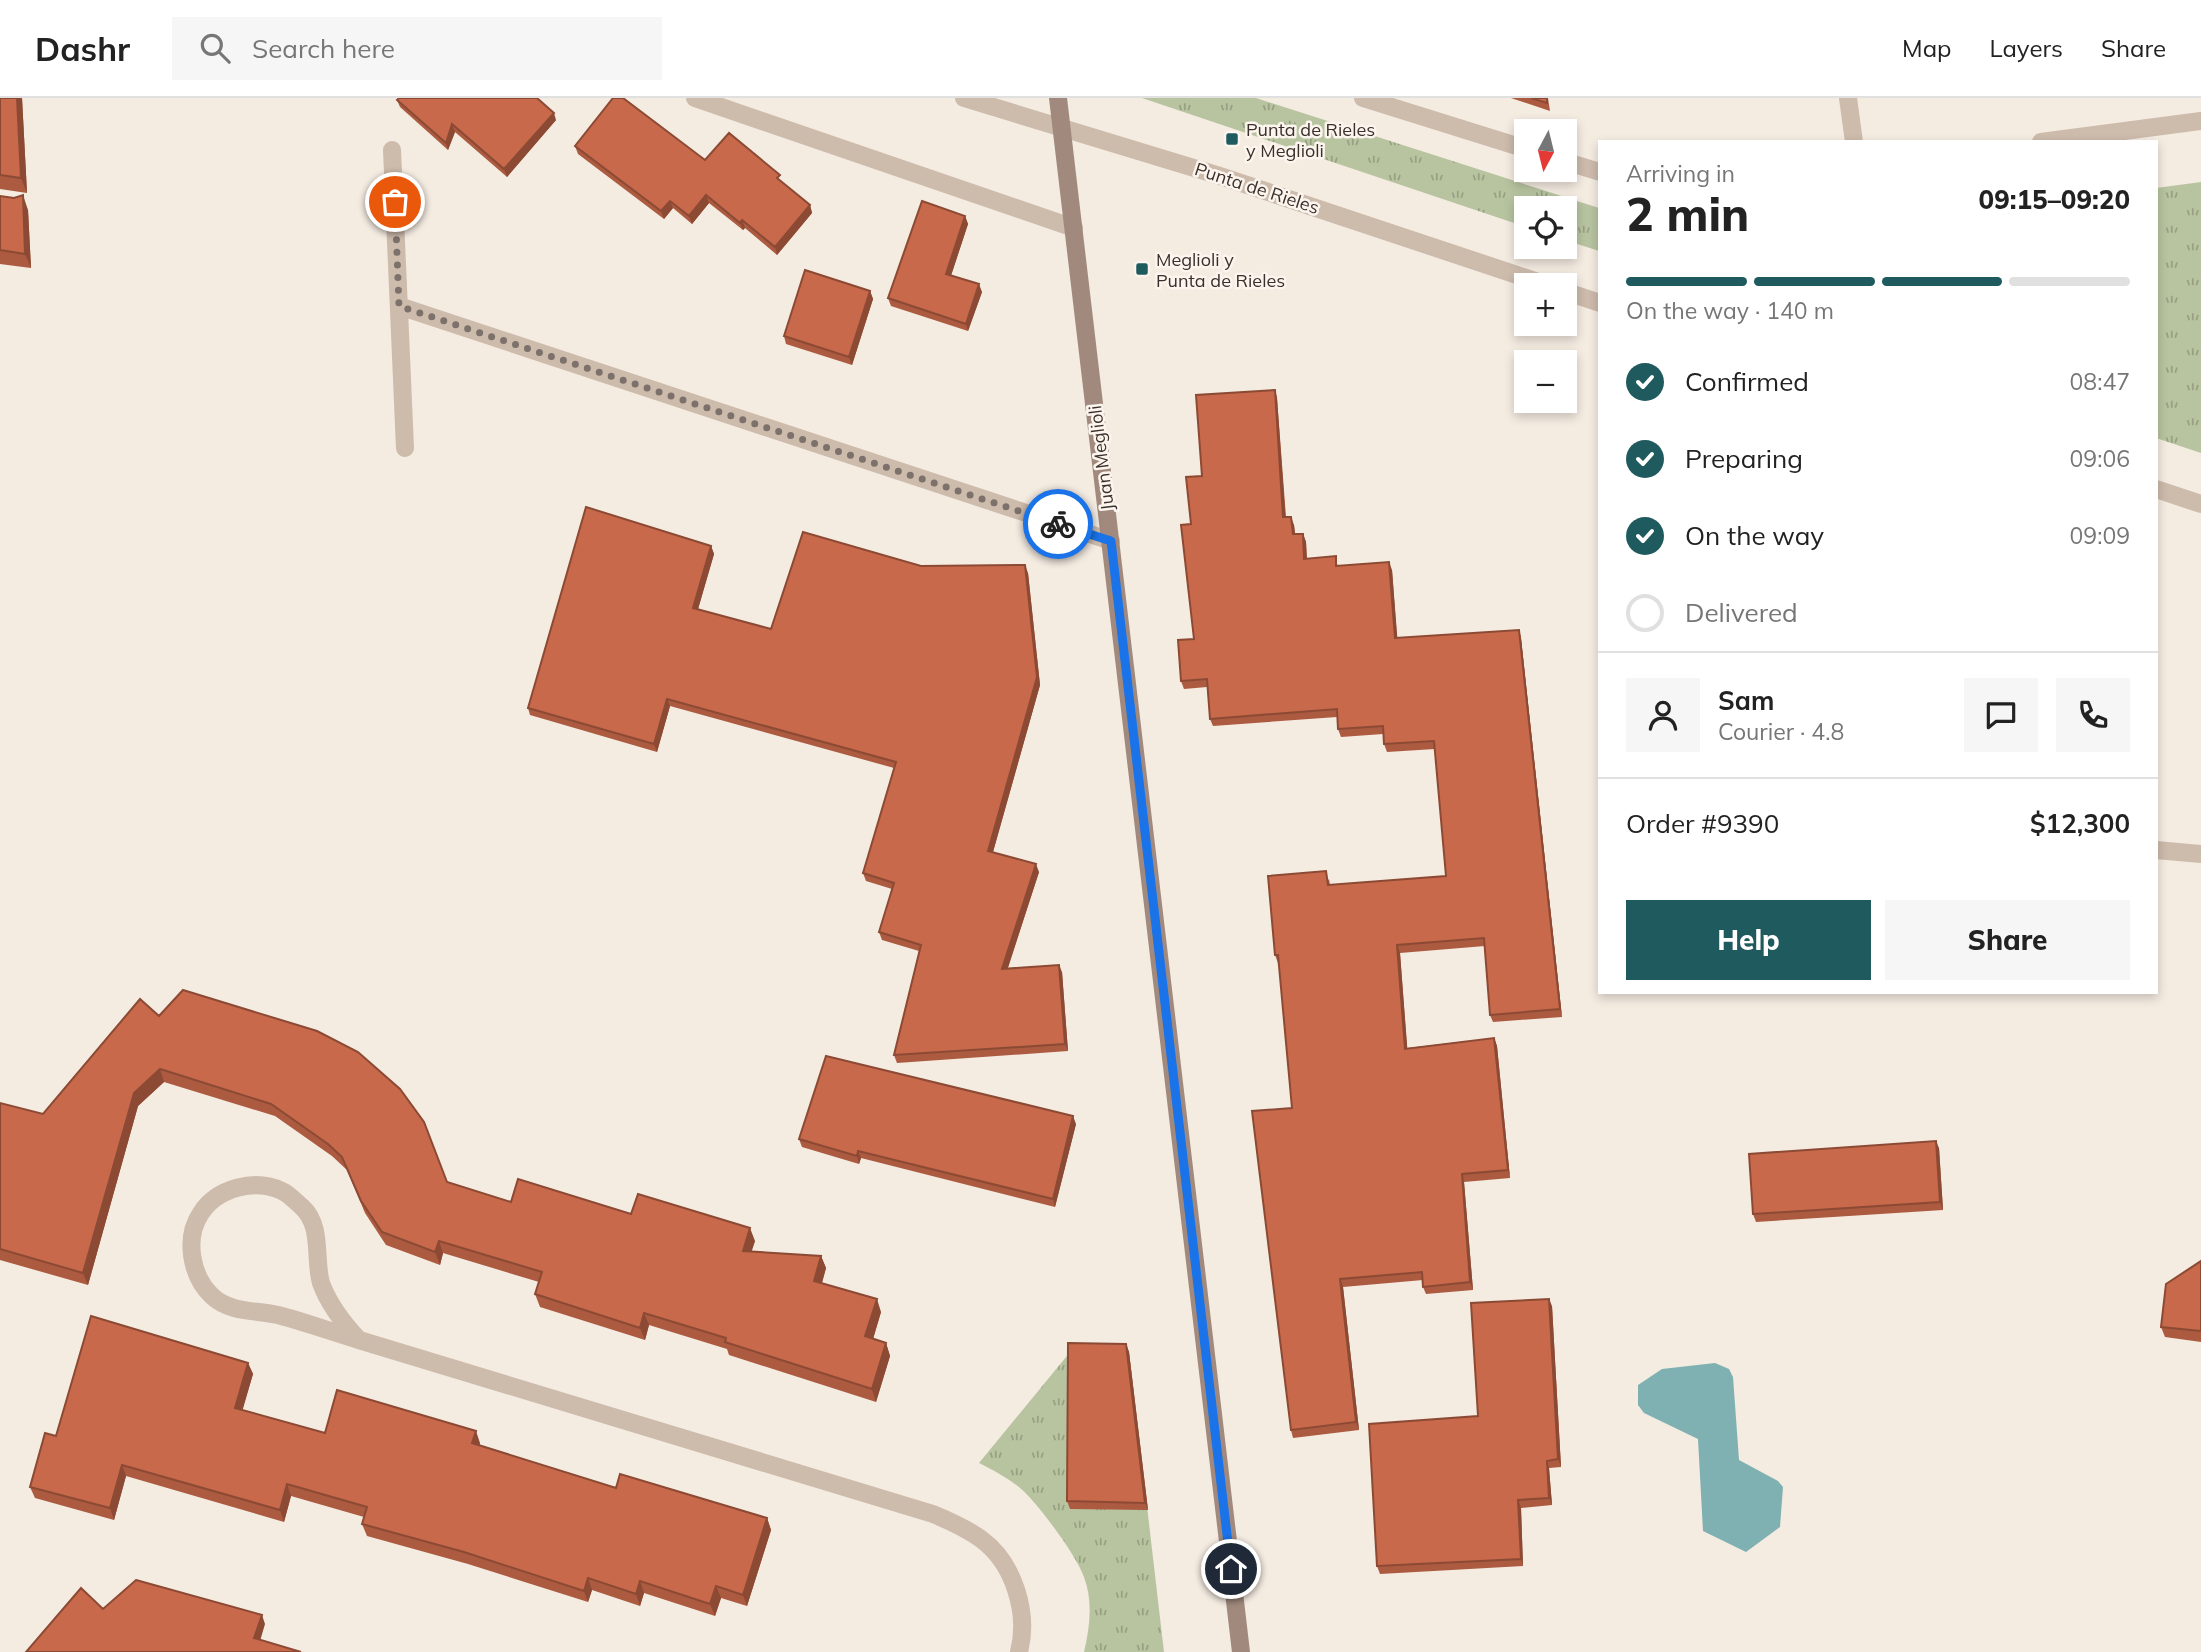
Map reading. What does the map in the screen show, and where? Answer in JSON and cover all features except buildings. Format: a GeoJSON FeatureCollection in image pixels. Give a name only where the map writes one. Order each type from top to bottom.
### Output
{"type":"FeatureCollection","features":[{"type":"Feature","properties":{"kind":"main road","name":"Juan Meglioli"},"geometry":{"type":"LineString","coordinates":[[1058,98],[1241,1652]]}},
{"type":"Feature","properties":{"kind":"street"},"geometry":{"type":"LineString","coordinates":[[695,98],[1074,228]]}},
{"type":"Feature","properties":{"kind":"street","name":"Punta de Rieles"},"geometry":{"type":"LineString","coordinates":[[964,98],[1217,174],[1514,274]]}},
{"type":"Feature","properties":{"kind":"street"},"geometry":{"type":"LineString","coordinates":[[1363,98],[1514,145]]}},
{"type":"Feature","properties":{"kind":"street"},"geometry":{"type":"LineString","coordinates":[[1848,98],[1854,140]]}},
{"type":"Feature","properties":{"kind":"street"},"geometry":{"type":"LineString","coordinates":[[2056,140],[2201,121]]}},
{"type":"Feature","properties":{"kind":"street"},"geometry":{"type":"LineString","coordinates":[[392,150],[405,448]]}},
{"type":"Feature","properties":{"kind":"street"},"geometry":{"type":"LineString","coordinates":[[1577,165],[1598,171]]}},
{"type":"Feature","properties":{"kind":"street"},"geometry":{"type":"LineString","coordinates":[[1577,295],[1598,302]]}},
{"type":"Feature","properties":{"kind":"street"},"geometry":{"type":"LineString","coordinates":[[399,306],[1111,541]]}},
{"type":"Feature","properties":{"kind":"street"},"geometry":{"type":"LineString","coordinates":[[2158,490],[2201,504]]}},
{"type":"Feature","properties":{"kind":"street"},"geometry":{"type":"LineString","coordinates":[[2158,850],[2201,854]]}},
{"type":"Feature","properties":{"kind":"street"},"geometry":{"type":"LineString","coordinates":[[359,1340],[344,1324],[321,1283],[317,1261],[318,1239],[306,1211],[282,1191],[252,1184],[223,1192],[200,1213],[191,1242],[195,1272],[213,1297],[241,1310],[275,1314],[359,1340],[933,1514],[959,1525],[984,1541],[1002,1562],[1016,1587],[1022,1616],[1019,1652]]}},
{"type":"Feature","properties":{"kind":"green space"},"geometry":{"type":"Polygon","coordinates":[[[1142,98],[1256,98],[1562,196],[1514,196],[1514,223],[1142,98]]]}},
{"type":"Feature","properties":{"kind":"green space"},"geometry":{"type":"Polygon","coordinates":[[[2201,182],[2201,453],[2158,439],[2158,188],[2201,182]]]}},
{"type":"Feature","properties":{"kind":"green space"},"geometry":{"type":"Polygon","coordinates":[[[1577,201],[1598,208],[1598,251],[1577,244],[1577,201]]]}},
{"type":"Feature","properties":{"kind":"green space"},"geometry":{"type":"Polygon","coordinates":[[[1071,1351],[1129,1352],[1164,1652],[1084,1652],[1090,1605],[1080,1568],[1056,1530],[1027,1495],[995,1471],[979,1463],[1071,1351]]]}},
{"type":"Feature","properties":{"kind":"water"},"geometry":{"type":"Polygon","coordinates":[[[1715,1363],[1729,1369],[1733,1377],[1739,1460],[1778,1481],[1783,1487],[1780,1527],[1746,1552],[1703,1531],[1698,1439],[1644,1413],[1638,1405],[1638,1385],[1662,1369],[1715,1363]]]}},
{"type":"Feature","properties":{"kind":"way so far"},"geometry":{"type":"LineString","coordinates":[[395,202],[399,306],[1058,524]]}},
{"type":"Feature","properties":{"kind":"place","name":"Punta de Rieles y Meglioli"},"geometry":{"type":"Point","coordinates":[1232,139]}},
{"type":"Feature","properties":{"kind":"place","name":"Meglioli y Punta de Rieles"},"geometry":{"type":"Point","coordinates":[1142,269]}},
{"type":"Feature","properties":{"kind":"route"},"geometry":{"type":"LineString","coordinates":[[1058,524],[1111,541],[1231,1569]]}}]}
